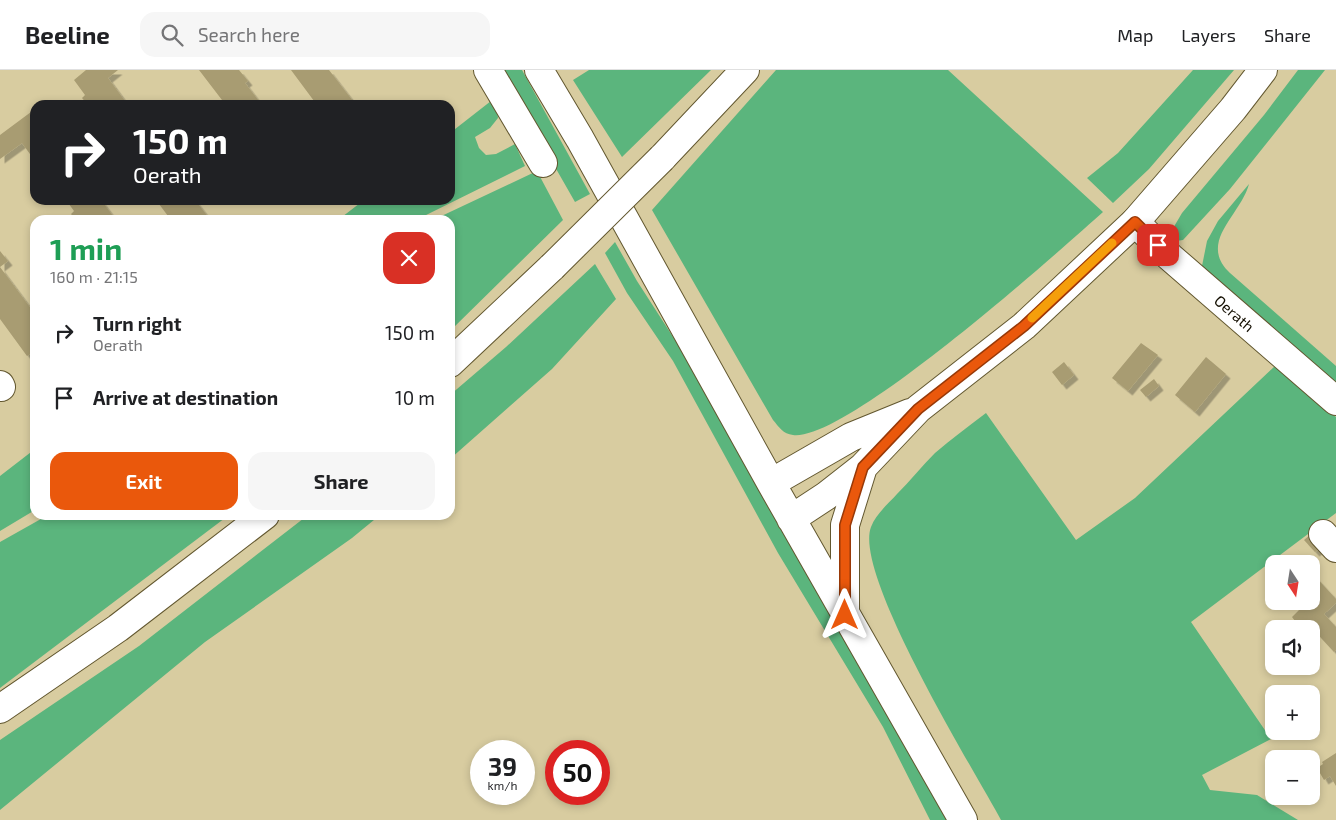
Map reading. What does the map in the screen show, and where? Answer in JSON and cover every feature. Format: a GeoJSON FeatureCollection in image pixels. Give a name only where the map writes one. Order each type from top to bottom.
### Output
{"type":"FeatureCollection","features":[{"type":"Feature","properties":{"kind":"main road"},"geometry":{"type":"LineString","coordinates":[[488,70],[543,164]]}},
{"type":"Feature","properties":{"kind":"main road"},"geometry":{"type":"LineString","coordinates":[[539,70],[580,139],[845,615],[963,820]]}},
{"type":"Feature","properties":{"kind":"main road"},"geometry":{"type":"LineString","coordinates":[[455,358],[552,268],[662,158],[745,70]]}},
{"type":"Feature","properties":{"kind":"main road"},"geometry":{"type":"LineString","coordinates":[[791,519],[826,496],[863,467],[918,409],[1024,326],[1135,222],[1233,109],[1262,70]]}},
{"type":"Feature","properties":{"kind":"main road","name":"Oerath"},"geometry":{"type":"LineString","coordinates":[[1135,222],[1170,257],[1336,401]]}},
{"type":"Feature","properties":{"kind":"main road"},"geometry":{"type":"LineString","coordinates":[[771,483],[851,437],[918,409]]}},
{"type":"Feature","properties":{"kind":"main road"},"geometry":{"type":"LineString","coordinates":[[845,615],[845,525],[863,467]]}},
{"type":"Feature","properties":{"kind":"main road"},"geometry":{"type":"LineString","coordinates":[[0,709],[118,628],[258,520]]}},
{"type":"Feature","properties":{"kind":"green space"},"geometry":{"type":"Polygon","coordinates":[[[496,70],[522,70],[590,194],[575,202],[531,125],[496,70]]]}},
{"type":"Feature","properties":{"kind":"green space"},"geometry":{"type":"Polygon","coordinates":[[[589,70],[711,70],[622,157],[573,80],[589,70]]]}},
{"type":"Feature","properties":{"kind":"green space"},"geometry":{"type":"Polygon","coordinates":[[[776,70],[948,70],[1103,212],[998,303],[902,379],[857,409],[820,429],[793,435],[784,432],[773,420],[652,210],[776,70]]]}},
{"type":"Feature","properties":{"kind":"green space"},"geometry":{"type":"Polygon","coordinates":[[[1193,70],[1234,70],[1149,169],[1113,203],[1087,178],[1118,153],[1193,70]]]}},
{"type":"Feature","properties":{"kind":"green space"},"geometry":{"type":"Polygon","coordinates":[[[1298,70],[1325,70],[1230,189],[1183,240],[1176,241],[1172,230],[1182,213],[1264,115],[1298,70]]]}},
{"type":"Feature","properties":{"kind":"green space"},"geometry":{"type":"Polygon","coordinates":[[[491,101],[497,109],[498,118],[490,128],[475,137],[479,148],[486,155],[496,154],[515,144],[525,166],[455,201],[455,129],[491,101]]]}},
{"type":"Feature","properties":{"kind":"green space"},"geometry":{"type":"Polygon","coordinates":[[[537,171],[563,220],[455,326],[455,215],[444,215],[537,171]]]}},
{"type":"Feature","properties":{"kind":"green space"},"geometry":{"type":"Polygon","coordinates":[[[1249,184],[1245,195],[1219,239],[1218,250],[1221,262],[1230,273],[1336,366],[1336,389],[1202,266],[1207,241],[1218,221],[1249,184]]]}},
{"type":"Feature","properties":{"kind":"green space"},"geometry":{"type":"Polygon","coordinates":[[[358,205],[446,205],[426,215],[344,215],[358,205]]]}},
{"type":"Feature","properties":{"kind":"green space"},"geometry":{"type":"Polygon","coordinates":[[[615,242],[637,281],[686,357],[949,820],[930,820],[883,727],[778,553],[673,361],[627,293],[605,253],[615,242]]]}},
{"type":"Feature","properties":{"kind":"green space"},"geometry":{"type":"Polygon","coordinates":[[[595,264],[616,299],[552,369],[455,455],[455,391],[506,347],[595,264]]]}},
{"type":"Feature","properties":{"kind":"green space"},"geometry":{"type":"Polygon","coordinates":[[[1276,365],[1336,417],[1336,513],[1280,555],[1265,555],[1265,566],[1191,622],[1265,730],[1265,740],[1269,740],[1202,775],[1210,790],[1257,795],[1265,800],[1265,805],[1273,805],[1298,820],[1001,820],[919,672],[880,586],[870,551],[871,527],[882,509],[935,453],[986,413],[1076,540],[1135,498],[1276,365]]]}},
{"type":"Feature","properties":{"kind":"green space"},"geometry":{"type":"Polygon","coordinates":[[[30,453],[30,513],[0,531],[0,476],[30,453]]]}},
{"type":"Feature","properties":{"kind":"green space"},"geometry":{"type":"Polygon","coordinates":[[[39,520],[222,520],[0,688],[0,542],[39,520]]]}},
{"type":"Feature","properties":{"kind":"green space"},"geometry":{"type":"Polygon","coordinates":[[[302,520],[374,520],[352,538],[205,642],[0,810],[0,740],[139,646],[302,520]]]}},
{"type":"Feature","properties":{"kind":"building"},"geometry":{"type":"Polygon","coordinates":[[[86,70],[118,70],[108,78],[124,100],[84,100],[82,98],[85,95],[74,80],[86,70]]]}},
{"type":"Feature","properties":{"kind":"building"},"geometry":{"type":"Polygon","coordinates":[[[199,70],[239,70],[248,81],[245,83],[258,100],[222,100],[199,70]]]}},
{"type":"Feature","properties":{"kind":"building"},"geometry":{"type":"Polygon","coordinates":[[[291,70],[329,70],[352,100],[313,100],[291,70]]]}},
{"type":"Feature","properties":{"kind":"building"},"geometry":{"type":"Polygon","coordinates":[[[30,113],[30,154],[22,143],[0,159],[0,135],[30,113]]]}},
{"type":"Feature","properties":{"kind":"building"},"geometry":{"type":"Polygon","coordinates":[[[70,205],[105,205],[112,215],[72,215],[74,211],[70,205]]]}},
{"type":"Feature","properties":{"kind":"building"},"geometry":{"type":"Polygon","coordinates":[[[160,205],[199,205],[207,215],[167,215],[160,205]]]}},
{"type":"Feature","properties":{"kind":"building"},"geometry":{"type":"Polygon","coordinates":[[[0,251],[8,261],[0,267],[0,251]]]}},
{"type":"Feature","properties":{"kind":"building"},"geometry":{"type":"Polygon","coordinates":[[[0,267],[30,307],[30,354],[27,356],[0,319],[0,267]]]}},
{"type":"Feature","properties":{"kind":"building"},"geometry":{"type":"Polygon","coordinates":[[[1141,343],[1158,355],[1128,391],[1112,378],[1141,343]]]}},
{"type":"Feature","properties":{"kind":"building"},"geometry":{"type":"Polygon","coordinates":[[[1206,357],[1226,374],[1195,412],[1175,395],[1206,357]]]}},
{"type":"Feature","properties":{"kind":"building"},"geometry":{"type":"Polygon","coordinates":[[[1064,362],[1074,375],[1062,385],[1052,372],[1064,362]]]}},
{"type":"Feature","properties":{"kind":"building"},"geometry":{"type":"Polygon","coordinates":[[[1154,379],[1159,386],[1146,397],[1140,390],[1154,379]]]}},
{"type":"Feature","properties":{"kind":"building"},"geometry":{"type":"Polygon","coordinates":[[[1311,534],[1323,546],[1315,552],[1304,540],[1311,534]]]}},
{"type":"Feature","properties":{"kind":"building"},"geometry":{"type":"Polygon","coordinates":[[[1320,582],[1336,599],[1336,603],[1324,614],[1336,627],[1336,650],[1334,652],[1320,637],[1320,620],[1294,620],[1292,617],[1299,610],[1320,610],[1320,582]]]}},
{"type":"Feature","properties":{"kind":"building"},"geometry":{"type":"Polygon","coordinates":[[[1336,753],[1336,786],[1330,776],[1324,780],[1320,773],[1322,762],[1336,753]]]}},
{"type":"Feature","properties":{"kind":"slow traffic"},"geometry":{"type":"LineString","coordinates":[[1032,318],[1112,243]]}},
{"type":"Feature","properties":{"kind":"route"},"geometry":{"type":"LineString","coordinates":[[845,615],[845,525],[856,484],[863,467],[918,409],[1024,326],[1135,222],[1158,245]]}}]}
